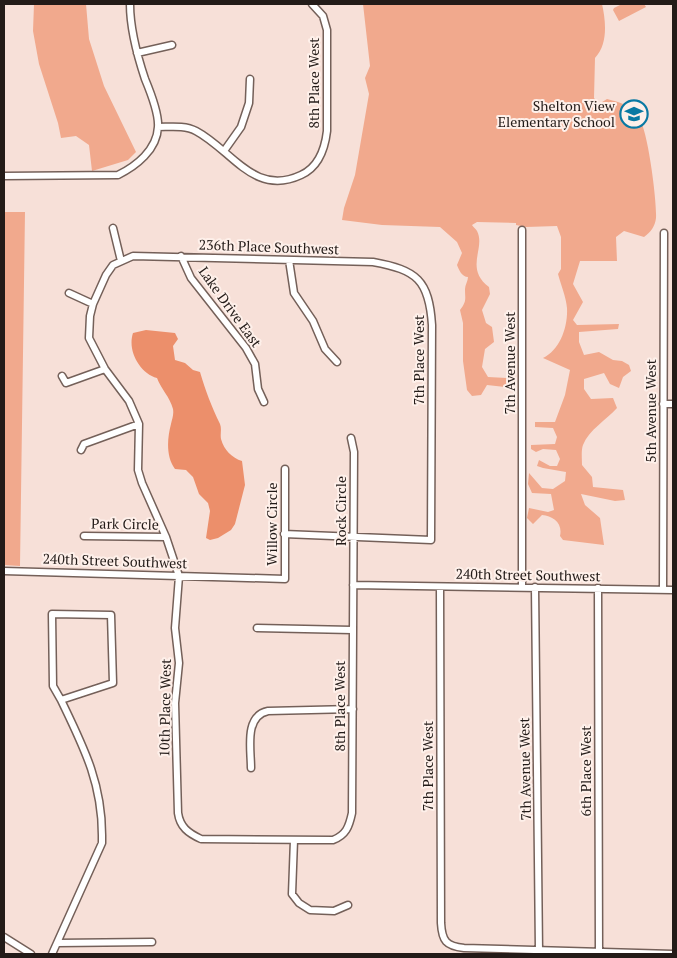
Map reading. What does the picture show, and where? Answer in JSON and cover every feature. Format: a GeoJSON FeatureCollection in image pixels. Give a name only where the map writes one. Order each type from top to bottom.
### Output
{"type":"FeatureCollection","features":[{"type":"Feature","properties":{"kind":"street"},"geometry":{"type":"LineString","coordinates":[[4,176],[118,175],[129,169],[145,155],[153,142],[158,127],[153,103],[137,53],[130,4]]}},
{"type":"Feature","properties":{"kind":"street","name":"8th Place West"},"geometry":{"type":"LineString","coordinates":[[224,151],[241,167],[257,176],[274,181],[290,181],[305,174],[315,164],[325,148],[327,131],[327,30],[323,16],[312,4]]}},
{"type":"Feature","properties":{"kind":"street"},"geometry":{"type":"LineString","coordinates":[[137,53],[172,45]]}},
{"type":"Feature","properties":{"kind":"street"},"geometry":{"type":"LineString","coordinates":[[158,127],[194,130],[224,151],[241,127],[248,103],[250,79]]}},
{"type":"Feature","properties":{"kind":"street"},"geometry":{"type":"LineString","coordinates":[[113,228],[121,261],[113,265],[106,275],[93,304],[90,316],[89,338],[105,369],[129,401],[139,424],[138,470],[166,537],[179,576]]}},
{"type":"Feature","properties":{"kind":"street","name":"7th Avenue West"},"geometry":{"type":"LineString","coordinates":[[522,230],[522,587]]}},
{"type":"Feature","properties":{"kind":"street","name":"5th Avenue West"},"geometry":{"type":"LineString","coordinates":[[663,590],[664,233]]}},
{"type":"Feature","properties":{"kind":"street","name":"236th Place Southwest"},"geometry":{"type":"LineString","coordinates":[[121,261],[133,256],[181,256],[373,262],[390,265],[414,276]]}},
{"type":"Feature","properties":{"kind":"street","name":"Lake Drive East"},"geometry":{"type":"LineString","coordinates":[[181,256],[191,278],[246,348],[255,364],[258,389],[264,402]]}},
{"type":"Feature","properties":{"kind":"street"},"geometry":{"type":"LineString","coordinates":[[289,260],[294,293],[313,321],[326,349],[337,362]]}},
{"type":"Feature","properties":{"kind":"street","name":"7th Place West"},"geometry":{"type":"LineString","coordinates":[[354,536],[431,540],[431,306],[423,284],[414,276]]}},
{"type":"Feature","properties":{"kind":"street"},"geometry":{"type":"LineString","coordinates":[[69,294],[93,304]]}},
{"type":"Feature","properties":{"kind":"street"},"geometry":{"type":"LineString","coordinates":[[62,376],[66,383],[105,369]]}},
{"type":"Feature","properties":{"kind":"street"},"geometry":{"type":"LineString","coordinates":[[663,404],[673,404]]}},
{"type":"Feature","properties":{"kind":"street"},"geometry":{"type":"LineString","coordinates":[[80,450],[84,444],[139,424]]}},
{"type":"Feature","properties":{"kind":"street","name":"Rock Circle"},"geometry":{"type":"LineString","coordinates":[[351,438],[354,452],[353,584]]}},
{"type":"Feature","properties":{"kind":"street","name":"Willow Circle"},"geometry":{"type":"LineString","coordinates":[[285,469],[285,579]]}},
{"type":"Feature","properties":{"kind":"street"},"geometry":{"type":"LineString","coordinates":[[284,534],[354,536]]}},
{"type":"Feature","properties":{"kind":"street","name":"Park Circle"},"geometry":{"type":"LineString","coordinates":[[84,536],[166,537]]}},
{"type":"Feature","properties":{"kind":"street","name":"240th Street Southwest"},"geometry":{"type":"LineString","coordinates":[[4,571],[285,579]]}},
{"type":"Feature","properties":{"kind":"street","name":"10th Place West"},"geometry":{"type":"LineString","coordinates":[[179,576],[176,628],[180,663],[176,703],[178,813],[182,827],[191,835],[202,839],[294,840]]}},
{"type":"Feature","properties":{"kind":"street","name":"8th Place West"},"geometry":{"type":"LineString","coordinates":[[294,840],[333,840],[340,837],[349,827],[352,813],[353,584]]}},
{"type":"Feature","properties":{"kind":"street","name":"240th Street Southwest"},"geometry":{"type":"LineString","coordinates":[[353,584],[673,590]]}},
{"type":"Feature","properties":{"kind":"street","name":"7th Place West"},"geometry":{"type":"LineString","coordinates":[[440,587],[442,934],[451,946],[539,951]]}},
{"type":"Feature","properties":{"kind":"street","name":"7th Avenue West"},"geometry":{"type":"LineString","coordinates":[[535,587],[539,951]]}},
{"type":"Feature","properties":{"kind":"street","name":"6th Place West"},"geometry":{"type":"LineString","coordinates":[[598,588],[599,953]]}},
{"type":"Feature","properties":{"kind":"street"},"geometry":{"type":"LineString","coordinates":[[52,954],[102,843],[102,824],[97,783],[86,754],[53,686],[52,614],[111,615],[113,684],[61,700]]}},
{"type":"Feature","properties":{"kind":"street"},"geometry":{"type":"LineString","coordinates":[[257,628],[352,630]]}},
{"type":"Feature","properties":{"kind":"street"},"geometry":{"type":"LineString","coordinates":[[252,768],[251,727],[261,712],[268,710],[353,709]]}},
{"type":"Feature","properties":{"kind":"street"},"geometry":{"type":"LineString","coordinates":[[294,840],[292,894],[299,903],[310,910],[334,911],[348,905]]}},
{"type":"Feature","properties":{"kind":"street"},"geometry":{"type":"LineString","coordinates":[[4,937],[31,954]]}},
{"type":"Feature","properties":{"kind":"street"},"geometry":{"type":"LineString","coordinates":[[57,944],[152,942]]}},
{"type":"Feature","properties":{"kind":"street"},"geometry":{"type":"LineString","coordinates":[[539,951],[673,954]]}},
{"type":"Feature","properties":{"kind":"shaded area"},"geometry":{"type":"Polygon","coordinates":[[[34,4],[86,4],[89,39],[104,86],[136,152],[128,160],[92,171],[89,145],[76,136],[61,138],[39,64],[33,31],[34,4]]]}},
{"type":"Feature","properties":{"kind":"shaded area"},"geometry":{"type":"Polygon","coordinates":[[[363,4],[602,4],[605,33],[602,46],[595,58],[594,98],[599,104],[607,99],[621,103],[629,107],[639,118],[649,151],[656,210],[655,224],[644,237],[624,231],[616,237],[617,261],[580,261],[573,284],[583,302],[573,320],[577,325],[619,324],[618,329],[579,332],[579,342],[584,355],[599,352],[613,360],[622,361],[629,365],[631,371],[623,377],[619,388],[610,384],[604,373],[584,379],[584,389],[591,399],[613,398],[617,408],[589,435],[582,449],[582,465],[592,477],[593,487],[623,490],[625,500],[615,501],[581,494],[585,505],[600,518],[604,545],[563,540],[560,536],[559,524],[550,517],[542,515],[533,524],[527,518],[529,508],[548,512],[554,510],[551,494],[532,493],[528,484],[529,473],[542,488],[553,489],[565,481],[566,472],[537,466],[539,460],[550,466],[557,466],[560,459],[556,450],[543,449],[536,452],[531,449],[531,445],[555,444],[557,437],[553,428],[535,427],[535,422],[555,422],[565,395],[570,370],[543,358],[554,349],[562,337],[567,315],[566,300],[558,274],[561,269],[561,237],[557,226],[526,227],[516,225],[516,223],[477,222],[472,225],[477,231],[479,238],[478,273],[489,287],[490,294],[482,310],[486,323],[492,327],[494,342],[485,349],[482,367],[488,377],[507,378],[512,384],[505,387],[487,385],[481,395],[472,396],[467,390],[463,361],[463,323],[460,310],[465,302],[465,288],[468,277],[462,275],[457,265],[462,253],[457,242],[440,227],[382,225],[342,220],[355,175],[369,94],[365,78],[370,66],[363,4]]]}},
{"type":"Feature","properties":{"kind":"shaded area"},"geometry":{"type":"Polygon","coordinates":[[[622,4],[644,4],[646,7],[619,21],[613,10],[622,4]]]}},
{"type":"Feature","properties":{"kind":"shaded area"},"geometry":{"type":"Polygon","coordinates":[[[4,212],[25,212],[20,566],[4,565],[4,212]]]}},
{"type":"Feature","properties":{"kind":"shaded area"},"geometry":{"type":"Polygon","coordinates":[[[146,330],[175,333],[178,339],[173,346],[175,360],[185,363],[193,370],[200,372],[220,424],[222,443],[229,453],[242,461],[245,485],[235,524],[231,530],[218,538],[210,540],[206,538],[210,511],[208,503],[199,494],[193,477],[186,470],[175,469],[170,459],[168,442],[173,409],[170,401],[157,378],[140,366],[133,354],[133,333],[146,330]]]}},
{"type":"Feature","properties":{"kind":"place","name":"Shelton View Elementary School"},"geometry":{"type":"Point","coordinates":[634,114]}}]}
